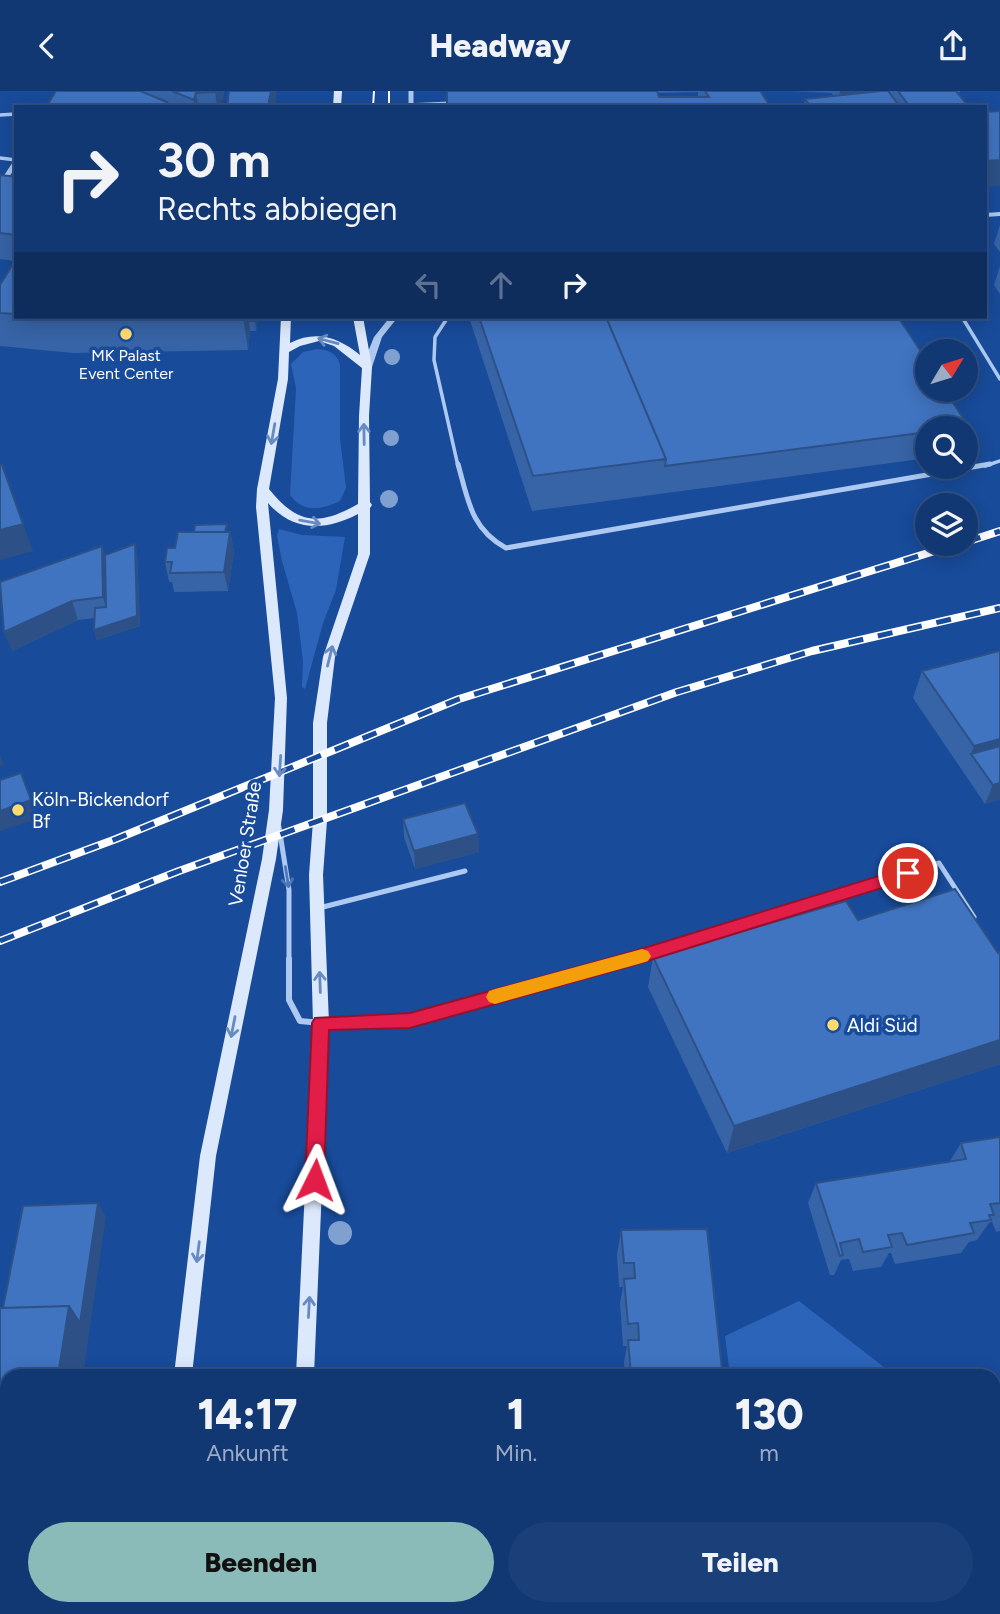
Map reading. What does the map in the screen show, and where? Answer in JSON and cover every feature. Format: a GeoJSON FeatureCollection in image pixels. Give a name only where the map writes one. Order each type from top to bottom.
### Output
{"type":"FeatureCollection","features":[{"type":"Feature","properties":{"kind":"main road","name":"Venloer Straße"},"geometry":{"type":"LineString","coordinates":[[184,1369],[208,1156],[269,859],[276,810],[282,698],[265,555],[263,489],[282,379],[286,319]]}},
{"type":"Feature","properties":{"kind":"main road"},"geometry":{"type":"LineString","coordinates":[[305,1369],[321,1023],[317,909],[320,723],[329,657],[364,554],[364,416],[367,367],[358,319]]}},
{"type":"Feature","properties":{"kind":"main road"},"geometry":{"type":"LineString","coordinates":[[284,351],[297,342],[321,338],[335,341],[367,367]]}},
{"type":"Feature","properties":{"kind":"main road"},"geometry":{"type":"LineString","coordinates":[[263,489],[277,510],[299,521],[320,524],[340,520],[366,505]]}},
{"type":"Feature","properties":{"kind":"street"},"geometry":{"type":"LineString","coordinates":[[0,186],[14,164]]}},
{"type":"Feature","properties":{"kind":"street"},"geometry":{"type":"LineString","coordinates":[[367,367],[378,338],[392,319]]}},
{"type":"Feature","properties":{"kind":"lane"},"geometry":{"type":"LineString","coordinates":[[428,105],[463,103]]}},
{"type":"Feature","properties":{"kind":"lane"},"geometry":{"type":"LineString","coordinates":[[446,319],[436,331],[433,360],[463,481],[480,530],[506,548],[986,466],[1000,461]]}},
{"type":"Feature","properties":{"kind":"lane"},"geometry":{"type":"LineString","coordinates":[[963,319],[1000,379]]}},
{"type":"Feature","properties":{"kind":"lane"},"geometry":{"type":"LineString","coordinates":[[276,810],[289,890],[289,999],[300,1021],[321,1023],[410,1020],[631,959],[939,863],[980,926]]}},
{"type":"Feature","properties":{"kind":"lane"},"geometry":{"type":"LineString","coordinates":[[317,909],[465,871]]}},
{"type":"Feature","properties":{"kind":"shaded area"},"geometry":{"type":"Polygon","coordinates":[[[317,349],[332,353],[340,365],[340,438],[346,488],[340,501],[313,508],[301,505],[290,495],[296,388],[291,364],[303,352],[317,349]]]}},
{"type":"Feature","properties":{"kind":"shaded area"},"geometry":{"type":"Polygon","coordinates":[[[279,529],[302,535],[345,537],[336,590],[323,623],[305,689],[302,687],[303,661],[297,613],[282,561],[277,536],[279,529]]]}},
{"type":"Feature","properties":{"kind":"shaded area"},"geometry":{"type":"Polygon","coordinates":[[[799,1301],[886,1369],[729,1369],[725,1336],[799,1301]]]}},
{"type":"Feature","properties":{"kind":"building"},"geometry":{"type":"Polygon","coordinates":[[[56,91],[140,91],[167,102],[163,105],[47,105],[56,91]]]}},
{"type":"Feature","properties":{"kind":"building"},"geometry":{"type":"Polygon","coordinates":[[[172,91],[215,92],[196,93],[194,100],[172,91]]]}},
{"type":"Feature","properties":{"kind":"building"},"geometry":{"type":"Polygon","coordinates":[[[229,91],[271,91],[268,105],[227,105],[229,91]]]}},
{"type":"Feature","properties":{"kind":"building"},"geometry":{"type":"Polygon","coordinates":[[[447,91],[657,91],[659,97],[709,97],[705,91],[760,91],[770,105],[447,105],[447,91]]]}},
{"type":"Feature","properties":{"kind":"building"},"geometry":{"type":"Polygon","coordinates":[[[888,91],[898,105],[810,105],[805,99],[888,91]]]}},
{"type":"Feature","properties":{"kind":"building"},"geometry":{"type":"Polygon","coordinates":[[[898,91],[956,91],[967,105],[908,105],[898,91]]]}},
{"type":"Feature","properties":{"kind":"building"},"geometry":{"type":"Polygon","coordinates":[[[1000,111],[1000,160],[987,161],[987,112],[1000,111]]]}},
{"type":"Feature","properties":{"kind":"building"},"geometry":{"type":"Polygon","coordinates":[[[0,177],[14,177],[14,235],[0,233],[0,177]]]}},
{"type":"Feature","properties":{"kind":"building"},"geometry":{"type":"Polygon","coordinates":[[[14,262],[14,314],[0,313],[0,285],[14,262]]]}},
{"type":"Feature","properties":{"kind":"building"},"geometry":{"type":"Polygon","coordinates":[[[480,319],[607,319],[666,459],[533,476],[480,319]]]}},
{"type":"Feature","properties":{"kind":"building"},"geometry":{"type":"Polygon","coordinates":[[[607,319],[899,319],[915,342],[915,403],[953,403],[962,416],[915,416],[915,434],[665,466],[666,459],[607,319]]]}},
{"type":"Feature","properties":{"kind":"building"},"geometry":{"type":"Polygon","coordinates":[[[0,465],[23,524],[0,530],[0,465]]]}},
{"type":"Feature","properties":{"kind":"building"},"geometry":{"type":"Polygon","coordinates":[[[227,524],[225,532],[194,532],[195,525],[227,524]]]}},
{"type":"Feature","properties":{"kind":"building"},"geometry":{"type":"Polygon","coordinates":[[[178,532],[230,532],[224,572],[170,573],[172,562],[165,562],[167,548],[175,548],[178,532]]]}},
{"type":"Feature","properties":{"kind":"building"},"geometry":{"type":"Polygon","coordinates":[[[135,544],[137,616],[94,630],[95,608],[106,607],[105,555],[135,544]]]}},
{"type":"Feature","properties":{"kind":"building"},"geometry":{"type":"Polygon","coordinates":[[[102,546],[103,597],[72,601],[4,632],[0,582],[102,546]]]}},
{"type":"Feature","properties":{"kind":"building"},"geometry":{"type":"Polygon","coordinates":[[[999,651],[1000,739],[974,746],[922,671],[999,651]]]}},
{"type":"Feature","properties":{"kind":"building"},"geometry":{"type":"Polygon","coordinates":[[[1000,746],[1000,783],[993,785],[971,754],[1000,746]]]}},
{"type":"Feature","properties":{"kind":"building"},"geometry":{"type":"Polygon","coordinates":[[[21,773],[31,800],[0,811],[0,780],[21,773]]]}},
{"type":"Feature","properties":{"kind":"building"},"geometry":{"type":"Polygon","coordinates":[[[465,803],[478,834],[414,851],[403,819],[465,803]]]}},
{"type":"Feature","properties":{"kind":"building","name":"Aldi Süd"},"geometry":{"type":"Polygon","coordinates":[[[955,889],[998,953],[1000,952],[1000,1040],[734,1126],[653,957],[846,901],[858,920],[955,889]]]}},
{"type":"Feature","properties":{"kind":"building"},"geometry":{"type":"Polygon","coordinates":[[[1000,1137],[1000,1203],[990,1204],[994,1215],[989,1215],[991,1220],[970,1223],[974,1233],[907,1245],[902,1233],[888,1235],[892,1247],[863,1252],[859,1239],[840,1243],[843,1255],[840,1256],[816,1183],[966,1159],[961,1143],[1000,1137]]]}},
{"type":"Feature","properties":{"kind":"building"},"geometry":{"type":"Polygon","coordinates":[[[98,1203],[80,1323],[69,1306],[3,1308],[23,1206],[98,1203]]]}},
{"type":"Feature","properties":{"kind":"building"},"geometry":{"type":"Polygon","coordinates":[[[707,1229],[722,1369],[630,1369],[628,1340],[639,1340],[638,1323],[628,1324],[624,1279],[635,1278],[634,1263],[624,1263],[621,1230],[707,1229]]]}},
{"type":"Feature","properties":{"kind":"building"},"geometry":{"type":"Polygon","coordinates":[[[69,1306],[59,1369],[0,1369],[0,1308],[69,1306]]]}},
{"type":"Feature","properties":{"kind":"tram line"},"geometry":{"type":"LineString","coordinates":[[373,105],[374,91]]}},
{"type":"Feature","properties":{"kind":"tram line"},"geometry":{"type":"LineString","coordinates":[[389,91],[389,105]]}},
{"type":"Feature","properties":{"kind":"railway"},"geometry":{"type":"LineString","coordinates":[[978,538],[1000,531]]}},
{"type":"Feature","properties":{"kind":"railway"},"geometry":{"type":"LineString","coordinates":[[0,882],[116,839],[459,699],[918,556]]}},
{"type":"Feature","properties":{"kind":"railway"},"geometry":{"type":"LineString","coordinates":[[0,941],[179,871],[677,692],[812,651],[1000,608]]}},
{"type":"Feature","properties":{"kind":"slow traffic"},"geometry":{"type":"LineString","coordinates":[[495,997],[642,956]]}},
{"type":"Feature","properties":{"kind":"place","name":"MK Palast Event Center"},"geometry":{"type":"Point","coordinates":[126,334]}},
{"type":"Feature","properties":{"kind":"place","name":"Köln-Bickendorf Bf"},"geometry":{"type":"Point","coordinates":[18,810]}},
{"type":"Feature","properties":{"kind":"place","name":"Aldi Süd"},"geometry":{"type":"Point","coordinates":[833,1025]}},
{"type":"Feature","properties":{"kind":"route"},"geometry":{"type":"LineString","coordinates":[[315,1180],[321,1023],[410,1020],[631,959],[908,873]]}}]}
